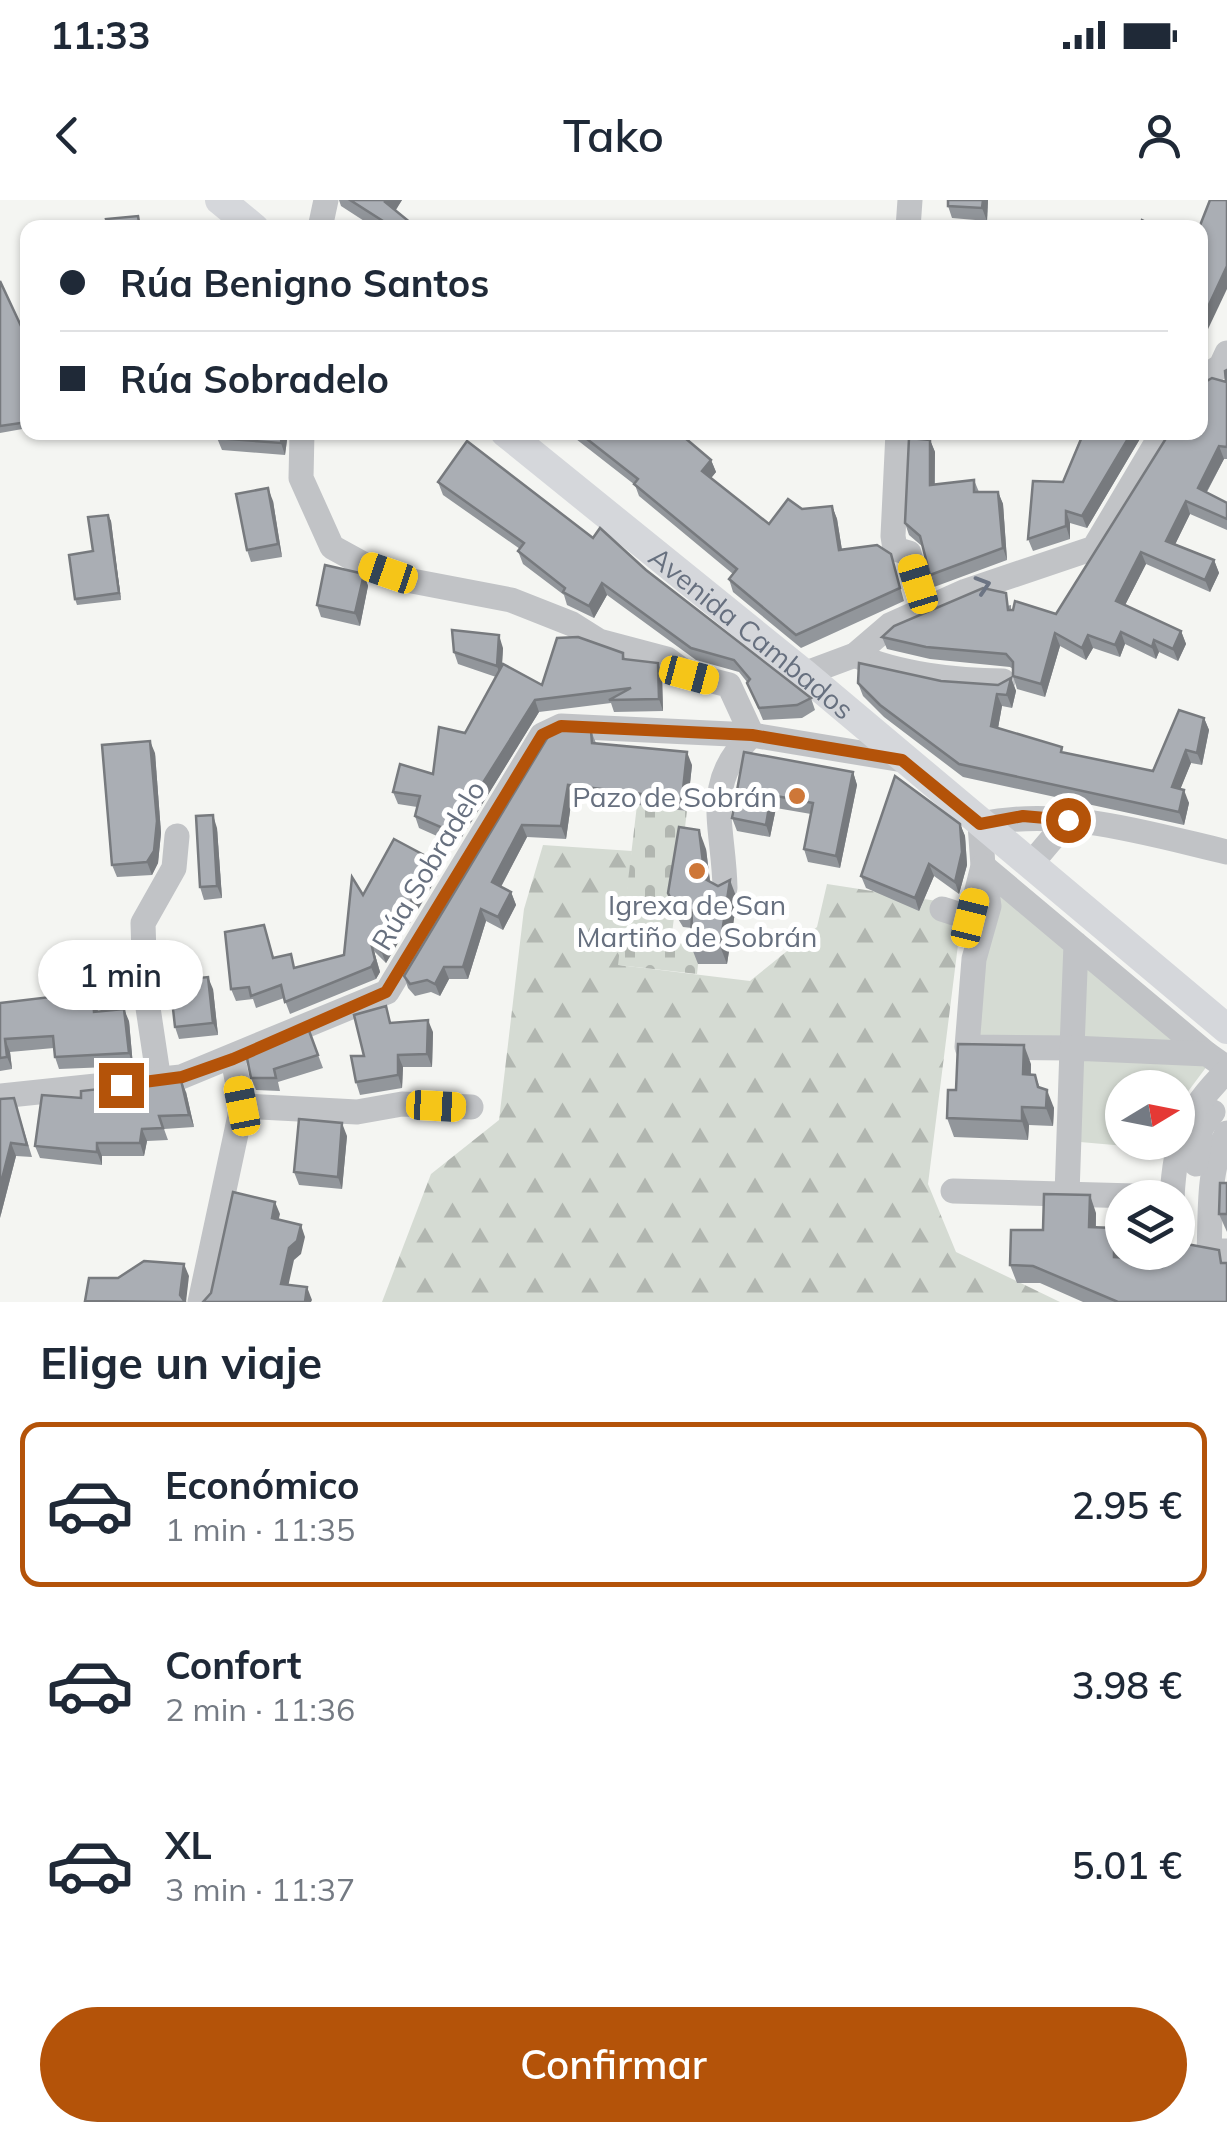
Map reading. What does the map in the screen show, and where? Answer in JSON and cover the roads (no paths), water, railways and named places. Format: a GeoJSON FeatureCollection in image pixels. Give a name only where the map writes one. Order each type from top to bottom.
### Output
{"type":"FeatureCollection","features":[{"type":"Feature","properties":{"kind":"main road"},"geometry":{"type":"LineString","coordinates":[[220,200],[244,220]]}},
{"type":"Feature","properties":{"kind":"main road","name":"Avenida Cambados"},"geometry":{"type":"LineString","coordinates":[[515,440],[804,674],[1227,1029]]}},
{"type":"Feature","properties":{"kind":"street"},"geometry":{"type":"LineString","coordinates":[[302,440],[300,478],[332,547],[363,564],[412,581],[510,600],[572,624],[598,641],[667,659],[689,675],[730,685],[752,735],[731,754],[720,779],[717,810],[724,842],[725,888]]}},
{"type":"Feature","properties":{"kind":"street"},"geometry":{"type":"LineString","coordinates":[[898,440],[893,536],[896,549],[909,553],[924,612]]}},
{"type":"Feature","properties":{"kind":"street"},"geometry":{"type":"LineString","coordinates":[[804,674],[855,655],[890,624],[966,591],[1094,548],[1158,440]]}},
{"type":"Feature","properties":{"kind":"street"},"geometry":{"type":"LineString","coordinates":[[855,655],[870,662],[958,678],[1003,681]]}},
{"type":"Feature","properties":{"kind":"street","name":"Rúa Sobradelo"},"geometry":{"type":"LineString","coordinates":[[0,1096],[159,1081],[233,1059],[386,992],[542,735],[561,726],[752,735],[902,760]]}},
{"type":"Feature","properties":{"kind":"street"},"geometry":{"type":"LineString","coordinates":[[1221,1067],[1072,1048],[966,1047],[974,960],[989,906],[980,824],[1023,816],[1068,820],[1227,852]]}},
{"type":"Feature","properties":{"kind":"street"},"geometry":{"type":"LineString","coordinates":[[1030,865],[1068,820]]}},
{"type":"Feature","properties":{"kind":"street"},"geometry":{"type":"LineString","coordinates":[[159,1081],[145,988],[143,924],[174,868],[177,836]]}},
{"type":"Feature","properties":{"kind":"street"},"geometry":{"type":"LineString","coordinates":[[942,909],[970,918],[983,866]]}},
{"type":"Feature","properties":{"kind":"street"},"geometry":{"type":"LineString","coordinates":[[983,866],[1221,1067],[1225,1094],[1201,1128],[1196,1164]]}},
{"type":"Feature","properties":{"kind":"street"},"geometry":{"type":"LineString","coordinates":[[1067,1194],[1076,944]]}},
{"type":"Feature","properties":{"kind":"street"},"geometry":{"type":"LineString","coordinates":[[200,1302],[242,1106],[233,1059]]}},
{"type":"Feature","properties":{"kind":"street"},"geometry":{"type":"LineString","coordinates":[[1173,1180],[1175,1148],[1221,1067]]}},
{"type":"Feature","properties":{"kind":"street"},"geometry":{"type":"LineString","coordinates":[[242,1106],[357,1112],[402,1104],[471,1108]]}},
{"type":"Feature","properties":{"kind":"street"},"geometry":{"type":"LineString","coordinates":[[1227,1134],[1214,1164],[1209,1251],[1227,1252]]}},
{"type":"Feature","properties":{"kind":"street"},"geometry":{"type":"LineString","coordinates":[[953,1191],[1105,1195]]}},
{"type":"Feature","properties":{"kind":"place","name":"Pazo de Sobrán"},"geometry":{"type":"Point","coordinates":[797,796]}},
{"type":"Feature","properties":{"kind":"place","name":"Igrexa de San Martiño de Sobrán"},"geometry":{"type":"Point","coordinates":[697,871]}}]}
